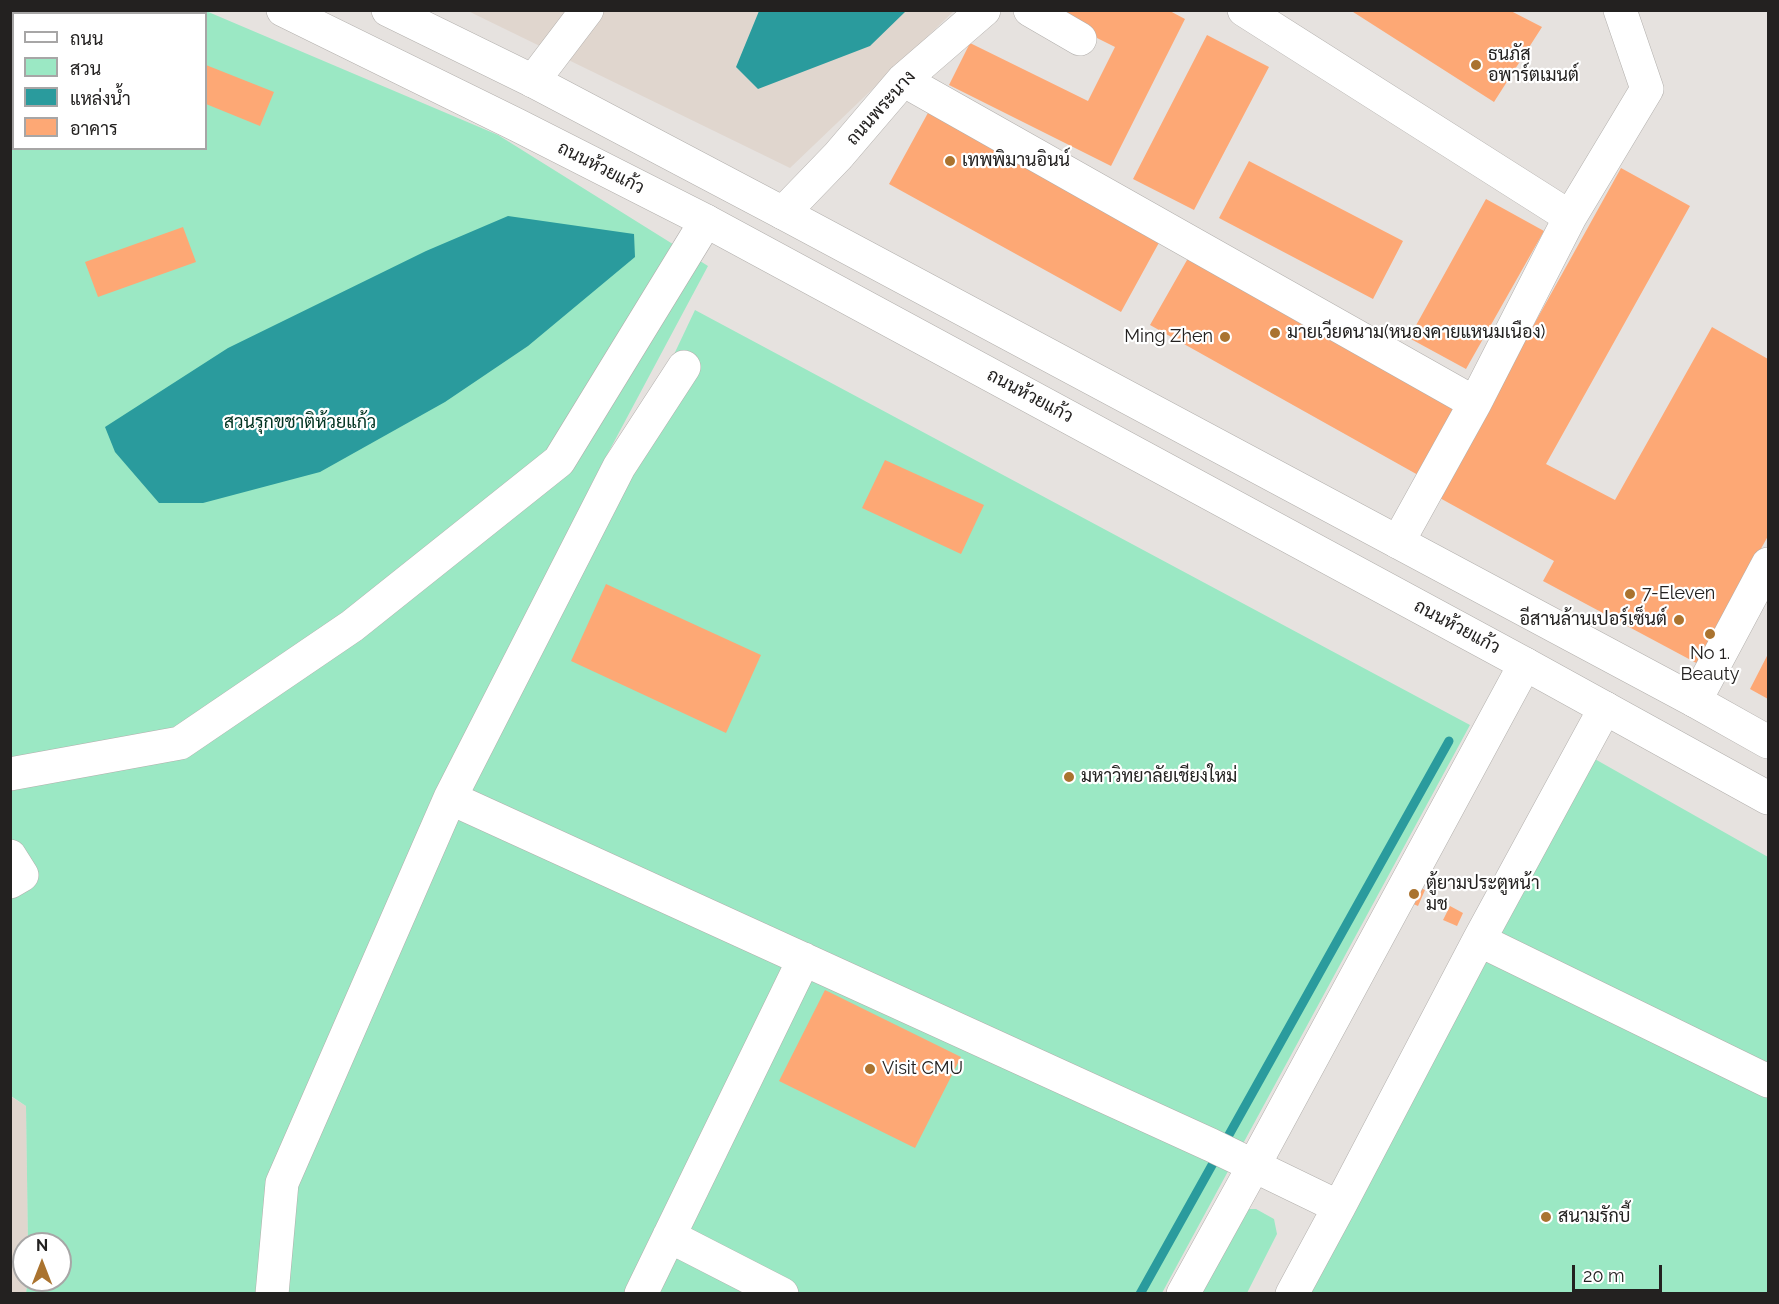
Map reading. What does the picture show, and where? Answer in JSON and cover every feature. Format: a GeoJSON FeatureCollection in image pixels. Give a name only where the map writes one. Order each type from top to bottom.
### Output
{"type":"FeatureCollection","features":[{"type":"Feature","properties":{"kind":"main road","name":"ถนนห้วยแก้ว"},"geometry":{"type":"LineString","coordinates":[[283,10],[706,221],[1768,798]]}},
{"type":"Feature","properties":{"kind":"main road"},"geometry":{"type":"LineString","coordinates":[[388,10],[525,77],[783,213],[1695,700],[1768,742]]}},
{"type":"Feature","properties":{"kind":"main road"},"geometry":{"type":"LineString","coordinates":[[492,113],[587,10]]}},
{"type":"Feature","properties":{"kind":"main road","name":"ถนนพระนาง"},"geometry":{"type":"LineString","coordinates":[[783,213],[838,156],[903,80],[984,10]]}},
{"type":"Feature","properties":{"kind":"main road"},"geometry":{"type":"LineString","coordinates":[[1030,10],[1080,39]]}},
{"type":"Feature","properties":{"kind":"main road"},"geometry":{"type":"LineString","coordinates":[[1244,10],[1570,217]]}},
{"type":"Feature","properties":{"kind":"main road"},"geometry":{"type":"LineString","coordinates":[[1398,542],[1475,402],[1570,217],[1647,89],[1620,10]]}},
{"type":"Feature","properties":{"kind":"main road"},"geometry":{"type":"LineString","coordinates":[[903,80],[1475,402]]}},
{"type":"Feature","properties":{"kind":"main road"},"geometry":{"type":"LineString","coordinates":[[10,774],[180,743],[352,626],[559,461],[706,221]]}},
{"type":"Feature","properties":{"kind":"main road"},"geometry":{"type":"LineString","coordinates":[[272,1293],[282,1183],[450,798],[619,467],[684,367]]}},
{"type":"Feature","properties":{"kind":"main road"},"geometry":{"type":"LineString","coordinates":[[1695,700],[1768,564]]}},
{"type":"Feature","properties":{"kind":"main road"},"geometry":{"type":"LineString","coordinates":[[1183,1293],[1231,1155],[1548,622]]}},
{"type":"Feature","properties":{"kind":"main road"},"geometry":{"type":"LineString","coordinates":[[1292,1293],[1628,665]]}},
{"type":"Feature","properties":{"kind":"main road"},"geometry":{"type":"LineString","coordinates":[[450,798],[1340,1207]]}},
{"type":"Feature","properties":{"kind":"main road"},"geometry":{"type":"LineString","coordinates":[[10,856],[22,875],[10,882]]}},
{"type":"Feature","properties":{"kind":"main road"},"geometry":{"type":"LineString","coordinates":[[1479,940],[1768,1080]]}},
{"type":"Feature","properties":{"kind":"main road"},"geometry":{"type":"LineString","coordinates":[[641,1293],[804,960]]}},
{"type":"Feature","properties":{"kind":"main road"},"geometry":{"type":"LineString","coordinates":[[669,1236],[782,1293]]}},
{"type":"Feature","properties":{"kind":"shaded area"},"geometry":{"type":"Polygon","coordinates":[[[468,11],[954,11],[790,168],[468,11]]]}},
{"type":"Feature","properties":{"kind":"shaded area"},"geometry":{"type":"Polygon","coordinates":[[[10,1096],[26,1106],[28,1232],[12,1232],[12,1292],[26,1292],[11,1293],[10,1096]]]}},
{"type":"Feature","properties":{"kind":"green space","name":"สวนรุกขชาติห้วยแก้ว"},"geometry":{"type":"Polygon","coordinates":[[[11,11],[206,11],[498,135],[708,266],[592,483],[269,1174],[257,1293],[26,1293],[72,1292],[72,1232],[28,1232],[26,1106],[11,1096],[11,11]]]}},
{"type":"Feature","properties":{"kind":"green space","name":"มหาวิทยาลัยเชียงใหม่"},"geometry":{"type":"Polygon","coordinates":[[[695,310],[1470,725],[1162,1293],[283,1294],[292,1185],[456,815],[695,310]]]}},
{"type":"Feature","properties":{"kind":"green space"},"geometry":{"type":"Polygon","coordinates":[[[1586,754],[1768,857],[1768,1293],[1292,1294],[1586,754]]]}},
{"type":"Feature","properties":{"kind":"green space"},"geometry":{"type":"Polygon","coordinates":[[[1242,1209],[1256,1209],[1274,1219],[1277,1234],[1247,1293],[1197,1294],[1242,1209]]]}},
{"type":"Feature","properties":{"kind":"water"},"geometry":{"type":"Polygon","coordinates":[[[759,10],[906,11],[870,46],[758,89],[736,67],[759,10]]]}},
{"type":"Feature","properties":{"kind":"water"},"geometry":{"type":"Polygon","coordinates":[[[508,216],[634,234],[635,257],[528,346],[445,402],[320,472],[203,503],[159,503],[115,452],[105,427],[228,348],[426,251],[508,216]]]}},
{"type":"Feature","properties":{"kind":"building"},"geometry":{"type":"Polygon","coordinates":[[[1041,10],[1168,10],[1185,19],[1111,166],[949,85],[970,43],[1088,101],[1115,47],[1041,10]]]}},
{"type":"Feature","properties":{"kind":"building","name":"ธนภัส อพาร์ตเมนต์"},"geometry":{"type":"Polygon","coordinates":[[[1350,10],[1509,10],[1542,27],[1494,102],[1350,10]]]}},
{"type":"Feature","properties":{"kind":"building"},"geometry":{"type":"Polygon","coordinates":[[[1207,35],[1269,67],[1194,210],[1133,179],[1207,35]]]}},
{"type":"Feature","properties":{"kind":"building"},"geometry":{"type":"Polygon","coordinates":[[[207,65],[274,92],[260,126],[207,104],[207,65]]]}},
{"type":"Feature","properties":{"kind":"building"},"geometry":{"type":"Polygon","coordinates":[[[929,111],[1161,239],[1121,312],[889,184],[929,111]]]}},
{"type":"Feature","properties":{"kind":"building"},"geometry":{"type":"Polygon","coordinates":[[[1249,161],[1403,241],[1373,299],[1219,218],[1249,161]]]}},
{"type":"Feature","properties":{"kind":"building"},"geometry":{"type":"Polygon","coordinates":[[[1621,168],[1690,206],[1546,464],[1615,500],[1712,327],[1768,359],[1768,536],[1702,666],[1543,581],[1554,561],[1438,497],[1621,168]]]}},
{"type":"Feature","properties":{"kind":"building"},"geometry":{"type":"Polygon","coordinates":[[[1486,199],[1544,231],[1466,369],[1409,338],[1486,199]]]}},
{"type":"Feature","properties":{"kind":"building"},"geometry":{"type":"Polygon","coordinates":[[[183,227],[196,262],[98,297],[85,262],[183,227]]]}},
{"type":"Feature","properties":{"kind":"building"},"geometry":{"type":"Polygon","coordinates":[[[1191,253],[1468,407],[1427,480],[1150,325],[1191,253]]]}},
{"type":"Feature","properties":{"kind":"building"},"geometry":{"type":"Polygon","coordinates":[[[885,460],[984,505],[961,554],[862,508],[885,460]]]}},
{"type":"Feature","properties":{"kind":"building"},"geometry":{"type":"Polygon","coordinates":[[[606,584],[761,655],[726,733],[571,661],[606,584]]]}},
{"type":"Feature","properties":{"kind":"building"},"geometry":{"type":"Polygon","coordinates":[[[1768,654],[1768,699],[1750,689],[1768,654]]]}},
{"type":"Feature","properties":{"kind":"building","name":"ตู้ยามประตูหน้า มช"},"geometry":{"type":"Polygon","coordinates":[[[1410,883],[1425,890],[1418,906],[1402,899],[1410,883]]]}},
{"type":"Feature","properties":{"kind":"building","name":"ตู้ยามประตูหน้า มช"},"geometry":{"type":"Polygon","coordinates":[[[1450,906],[1463,913],[1457,926],[1443,920],[1450,906]]]}},
{"type":"Feature","properties":{"kind":"building","name":"Visit CMU"},"geometry":{"type":"Polygon","coordinates":[[[825,990],[961,1057],[915,1148],[779,1081],[825,990]]]}},
{"type":"Feature","properties":{"kind":"waterway"},"geometry":{"type":"LineString","coordinates":[[1140,1294],[1449,741]]}},
{"type":"Feature","properties":{"kind":"place","name":"ธนภัส อพาร์ตเมนต์"},"geometry":{"type":"Point","coordinates":[1476,65]}},
{"type":"Feature","properties":{"kind":"place","name":"เทพพิมานอินน์"},"geometry":{"type":"Point","coordinates":[950,161]}},
{"type":"Feature","properties":{"kind":"place","name":"มายเวียดนาม(หนองคายแหนมเนือง)"},"geometry":{"type":"Point","coordinates":[1275,333]}},
{"type":"Feature","properties":{"kind":"place","name":"Ming Zhen"},"geometry":{"type":"Point","coordinates":[1225,337]}},
{"type":"Feature","properties":{"kind":"place","name":"7-Eleven"},"geometry":{"type":"Point","coordinates":[1630,594]}},
{"type":"Feature","properties":{"kind":"place","name":"อีสานล้านเปอร์เซ็นต์"},"geometry":{"type":"Point","coordinates":[1679,620]}},
{"type":"Feature","properties":{"kind":"place","name":"No 1. Beauty"},"geometry":{"type":"Point","coordinates":[1710,634]}},
{"type":"Feature","properties":{"kind":"place","name":"มหาวิทยาลัยเชียงใหม่"},"geometry":{"type":"Point","coordinates":[1069,777]}},
{"type":"Feature","properties":{"kind":"place","name":"ตู้ยามประตูหน้า มช"},"geometry":{"type":"Point","coordinates":[1414,894]}},
{"type":"Feature","properties":{"kind":"place","name":"Visit CMU"},"geometry":{"type":"Point","coordinates":[870,1069]}},
{"type":"Feature","properties":{"kind":"place","name":"สนามรักบี้"},"geometry":{"type":"Point","coordinates":[1546,1217]}}]}
